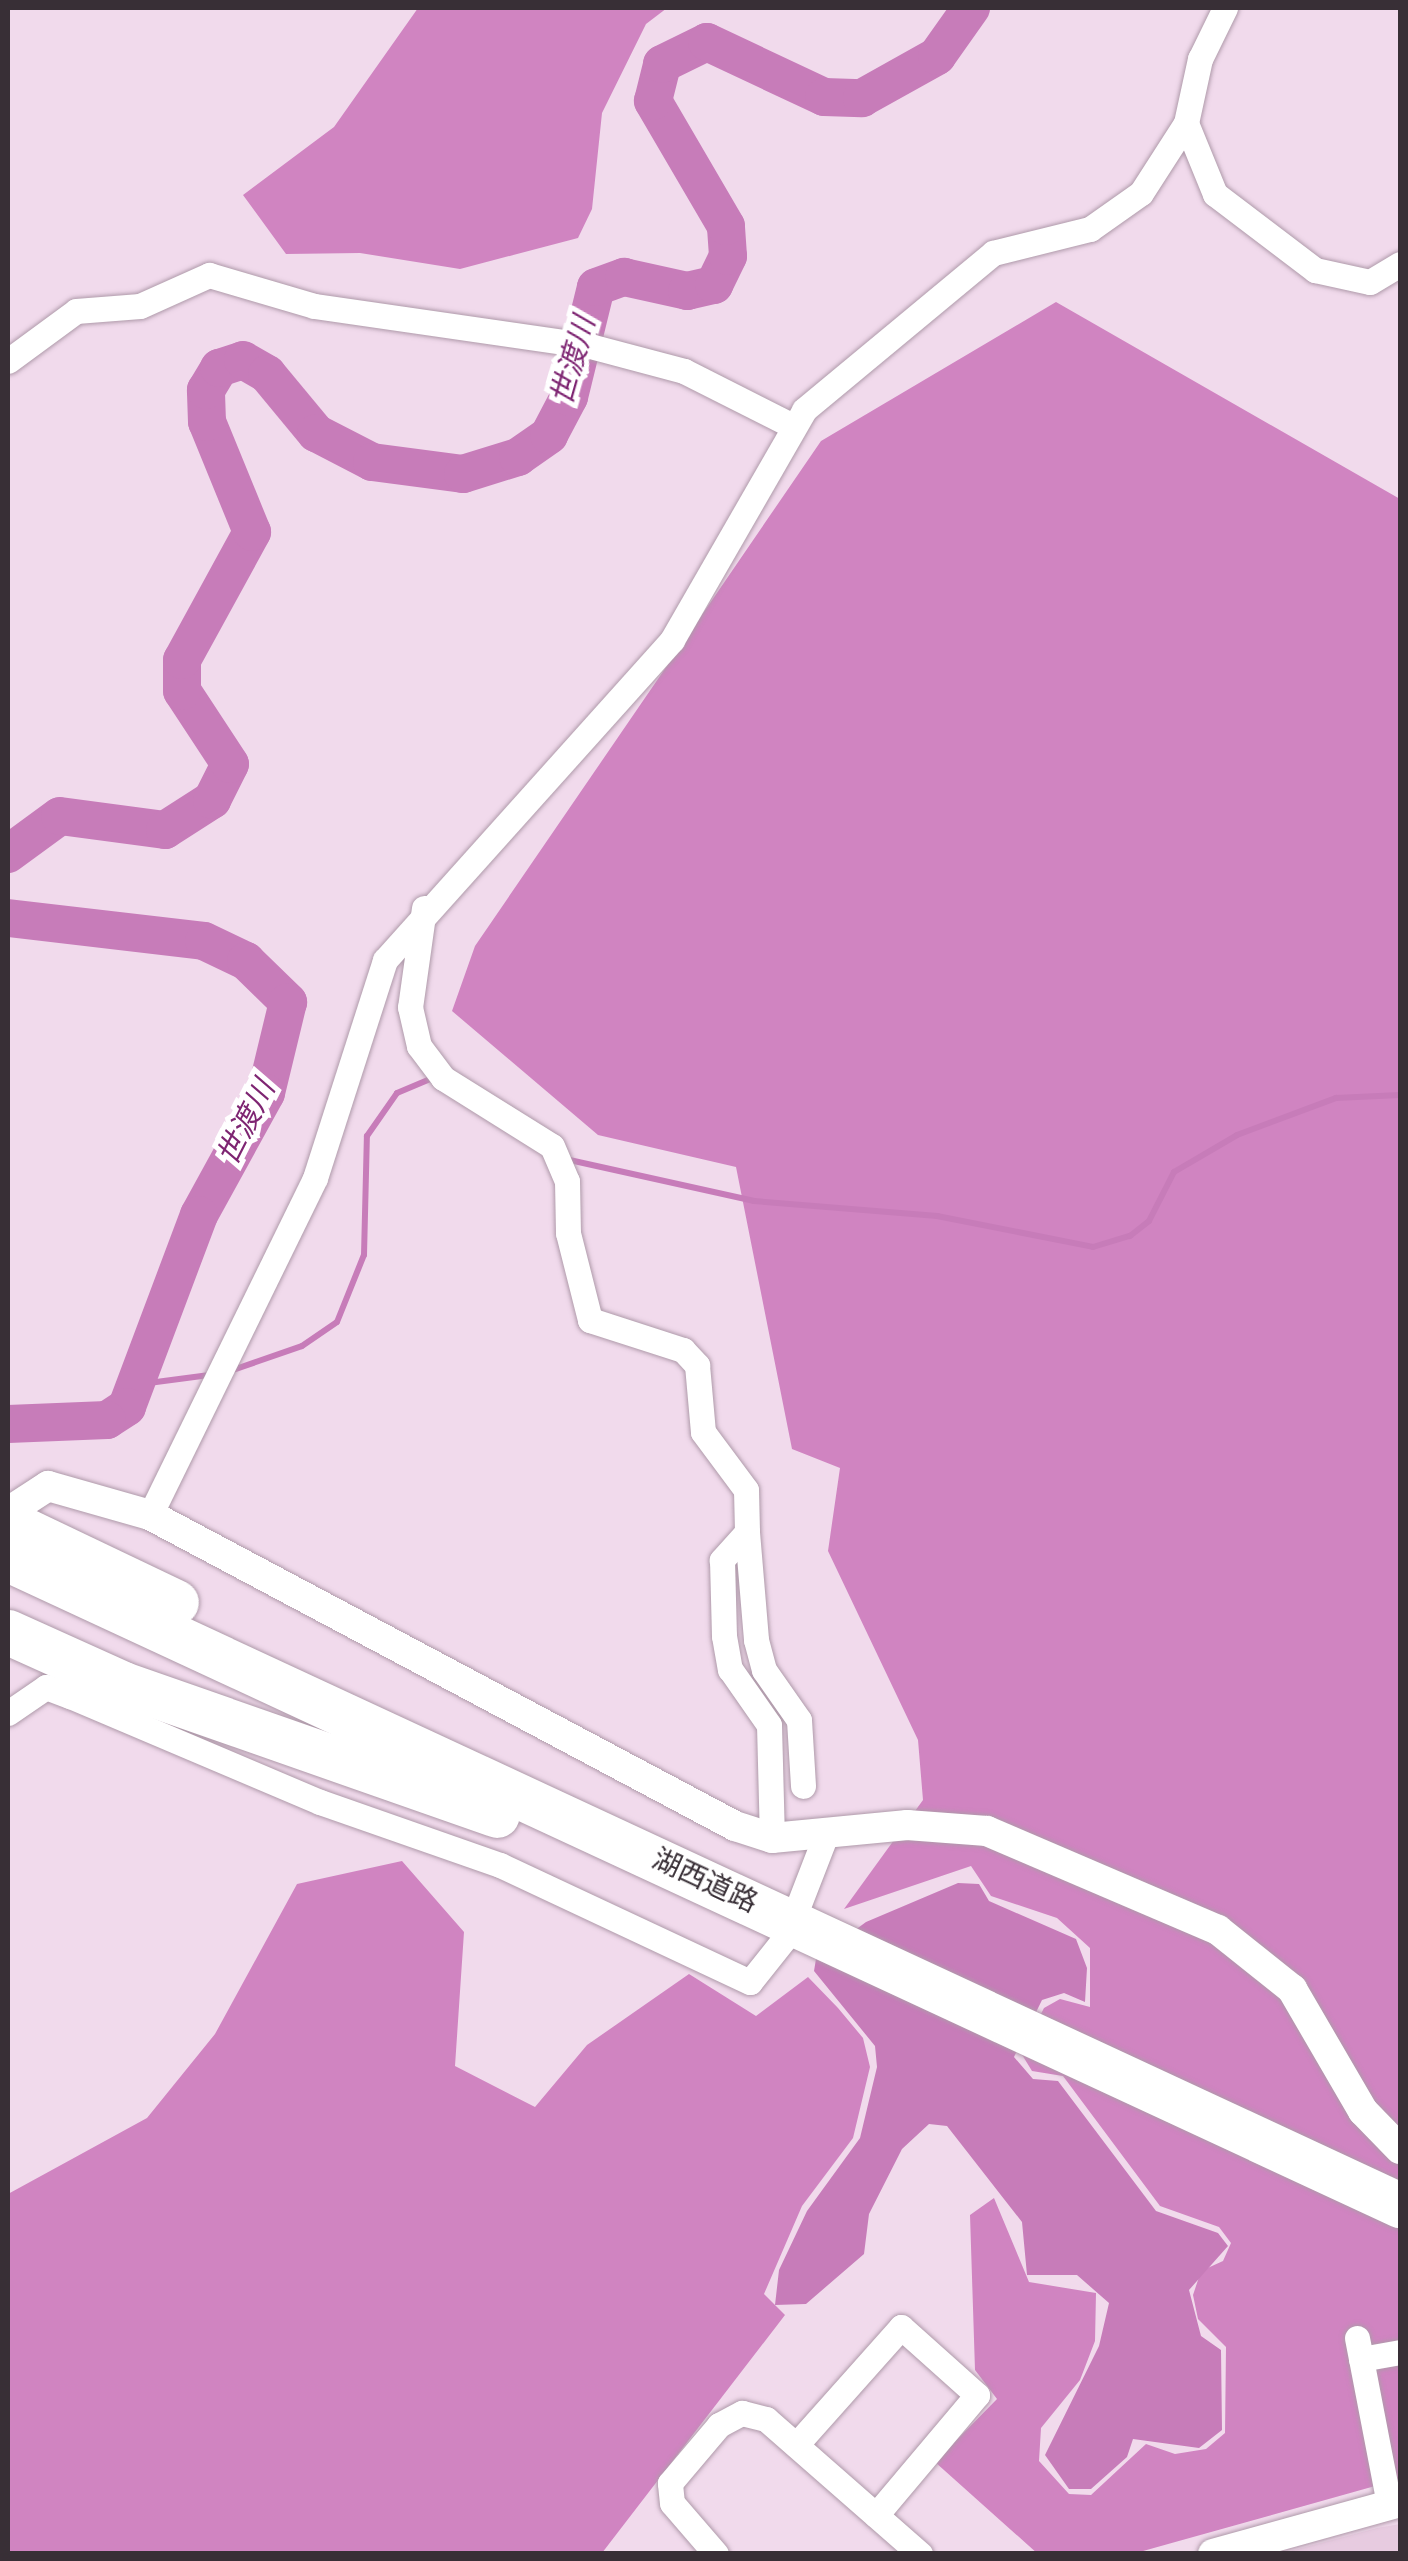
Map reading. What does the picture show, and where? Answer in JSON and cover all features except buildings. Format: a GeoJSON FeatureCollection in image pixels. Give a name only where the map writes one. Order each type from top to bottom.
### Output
{"type":"FeatureCollection","features":[{"type":"Feature","properties":{"kind":"highway","name":"湖西道路"},"geometry":{"type":"LineString","coordinates":[[11,1531],[320,1678],[356,1719],[1030,2029],[1400,2205]]}},
{"type":"Feature","properties":{"kind":"highway"},"geometry":{"type":"LineString","coordinates":[[8,1632],[123,1684],[787,1919]]}},
{"type":"Feature","properties":{"kind":"street"},"geometry":{"type":"LineString","coordinates":[[150,1515],[315,1178],[385,960],[424,908],[672,640],[791,425],[948,282],[992,253],[1090,229],[1141,193],[1186,123],[1200,59],[1225,8]]}},
{"type":"Feature","properties":{"kind":"street"},"geometry":{"type":"LineString","coordinates":[[1186,123],[1215,194],[1315,270],[1370,282],[1400,264]]}},
{"type":"Feature","properties":{"kind":"street"},"geometry":{"type":"LineString","coordinates":[[8,361],[76,311],[140,306],[208,276],[314,306],[609,351],[684,371],[791,425]]}},
{"type":"Feature","properties":{"kind":"street"},"geometry":{"type":"LineString","coordinates":[[424,908],[410,1007],[419,1046],[443,1078],[552,1146],[567,1181],[568,1234],[590,1320],[683,1350],[697,1365],[702,1432],[740,1475],[756,1640],[764,1670],[799,1720],[803,1786]]}},
{"type":"Feature","properties":{"kind":"street"},"geometry":{"type":"LineString","coordinates":[[11,1531],[48,1486],[150,1515],[359,1634],[772,1838],[906,1826],[987,1830],[1218,1930],[1292,1989],[1362,2110],[1400,2149]]}},
{"type":"Feature","properties":{"kind":"street"},"geometry":{"type":"LineString","coordinates":[[747,1532],[722,1560],[724,1636],[730,1669],[770,1725],[772,1838]]}},
{"type":"Feature","properties":{"kind":"street"},"geometry":{"type":"LineString","coordinates":[[8,1713],[46,1687],[320,1802],[500,1865],[750,1982],[787,1919],[825,1836]]}},
{"type":"Feature","properties":{"kind":"street"},"geometry":{"type":"LineString","coordinates":[[796,2445],[901,2327],[978,2395],[876,2514]]}},
{"type":"Feature","properties":{"kind":"street"},"geometry":{"type":"LineString","coordinates":[[1212,2554],[1395,2503],[1359,2348],[1400,2352]]}},
{"type":"Feature","properties":{"kind":"street"},"geometry":{"type":"LineString","coordinates":[[716,2554],[672,2503],[670,2483],[719,2425],[742,2413],[766,2419],[920,2554]]}},
{"type":"Feature","properties":{"kind":"shaded area"},"geometry":{"type":"Polygon","coordinates":[[[418,8],[667,8],[646,24],[602,113],[592,209],[578,238],[460,269],[360,253],[286,254],[243,195],[334,127],[418,8]]]}},
{"type":"Feature","properties":{"kind":"shaded area"},"geometry":{"type":"Polygon","coordinates":[[[1056,302],[1400,499],[1400,2479],[1136,2553],[1038,2554],[935,2462],[997,2399],[975,2370],[970,2215],[994,2198],[1029,2282],[1096,2293],[1095,2341],[1080,2380],[1041,2428],[1039,2461],[1069,2494],[1091,2495],[1146,2444],[1175,2454],[1206,2449],[1225,2433],[1226,2347],[1198,2319],[1193,2295],[1201,2271],[1223,2261],[1231,2243],[1219,2227],[1160,2206],[1063,2076],[1032,2071],[1021,2053],[1044,2008],[1060,1999],[1090,2007],[1090,1948],[1057,1918],[991,1896],[971,1866],[844,1909],[923,1800],[918,1740],[828,1551],[840,1468],[792,1449],[736,1167],[598,1135],[452,1011],[475,946],[821,441],[1056,302]]]}},
{"type":"Feature","properties":{"kind":"shaded area"},"geometry":{"type":"Polygon","coordinates":[[[402,1861],[464,1932],[455,2066],[535,2107],[587,2045],[689,1974],[756,2016],[808,1977],[838,2008],[863,2038],[870,2067],[853,2138],[802,2206],[764,2294],[785,2315],[602,2553],[8,2553],[8,2194],[147,2118],[215,2034],[297,1884],[402,1861]]]}},
{"type":"Feature","properties":{"kind":"shaded area"},"geometry":{"type":"Polygon","coordinates":[[[958,1883],[979,1884],[989,1901],[1076,1939],[1087,1968],[1085,2002],[1064,1993],[1042,2000],[1014,2057],[1033,2079],[1058,2081],[1156,2211],[1218,2233],[1228,2246],[1189,2290],[1201,2336],[1221,2350],[1222,2430],[1199,2448],[1133,2439],[1127,2457],[1091,2489],[1069,2489],[1045,2455],[1099,2346],[1109,2303],[1077,2275],[1027,2275],[1022,2222],[947,2126],[929,2124],[902,2149],[869,2214],[864,2254],[806,2304],[775,2305],[779,2270],[807,2211],[860,2138],[877,2067],[875,2046],[814,1971],[816,1959],[866,1922],[958,1883]]]}},
{"type":"Feature","properties":{"kind":"shaded area"},"geometry":{"type":"Polygon","coordinates":[[[1400,2524],[1400,2553],[1283,2553],[1377,2528],[1400,2524]]]}},
{"type":"Feature","properties":{"kind":"waterway","name":"世渡川"},"geometry":{"type":"LineString","coordinates":[[8,854],[60,816],[165,830],[212,800],[230,764],[182,691],[182,660],[252,532],[207,422],[206,390],[219,368],[243,360],[267,374],[316,433],[372,462],[463,474],[518,457],[549,435],[569,397],[596,287],[624,277],[687,291],[714,285],[728,256],[726,226],[653,101],[662,64],[707,42],[824,97],[862,98],[937,56],[971,8]]}},
{"type":"Feature","properties":{"kind":"waterway","name":"世渡川"},"geometry":{"type":"LineString","coordinates":[[8,918],[204,941],[246,961],[288,1002],[266,1093],[199,1215],[127,1407],[107,1420],[8,1424]]}},
{"type":"Feature","properties":{"kind":"waterway"},"geometry":{"type":"LineString","coordinates":[[227,1372],[302,1346],[337,1322],[364,1255],[367,1136],[397,1093],[432,1078]]}},
{"type":"Feature","properties":{"kind":"waterway"},"geometry":{"type":"LineString","coordinates":[[565,1159],[754,1201],[937,1216],[1093,1247],[1130,1236],[1149,1221],[1174,1172],[1237,1135],[1336,1098],[1400,1095]]}},
{"type":"Feature","properties":{"kind":"waterway"},"geometry":{"type":"LineString","coordinates":[[141,1384],[209,1375]]}}]}
